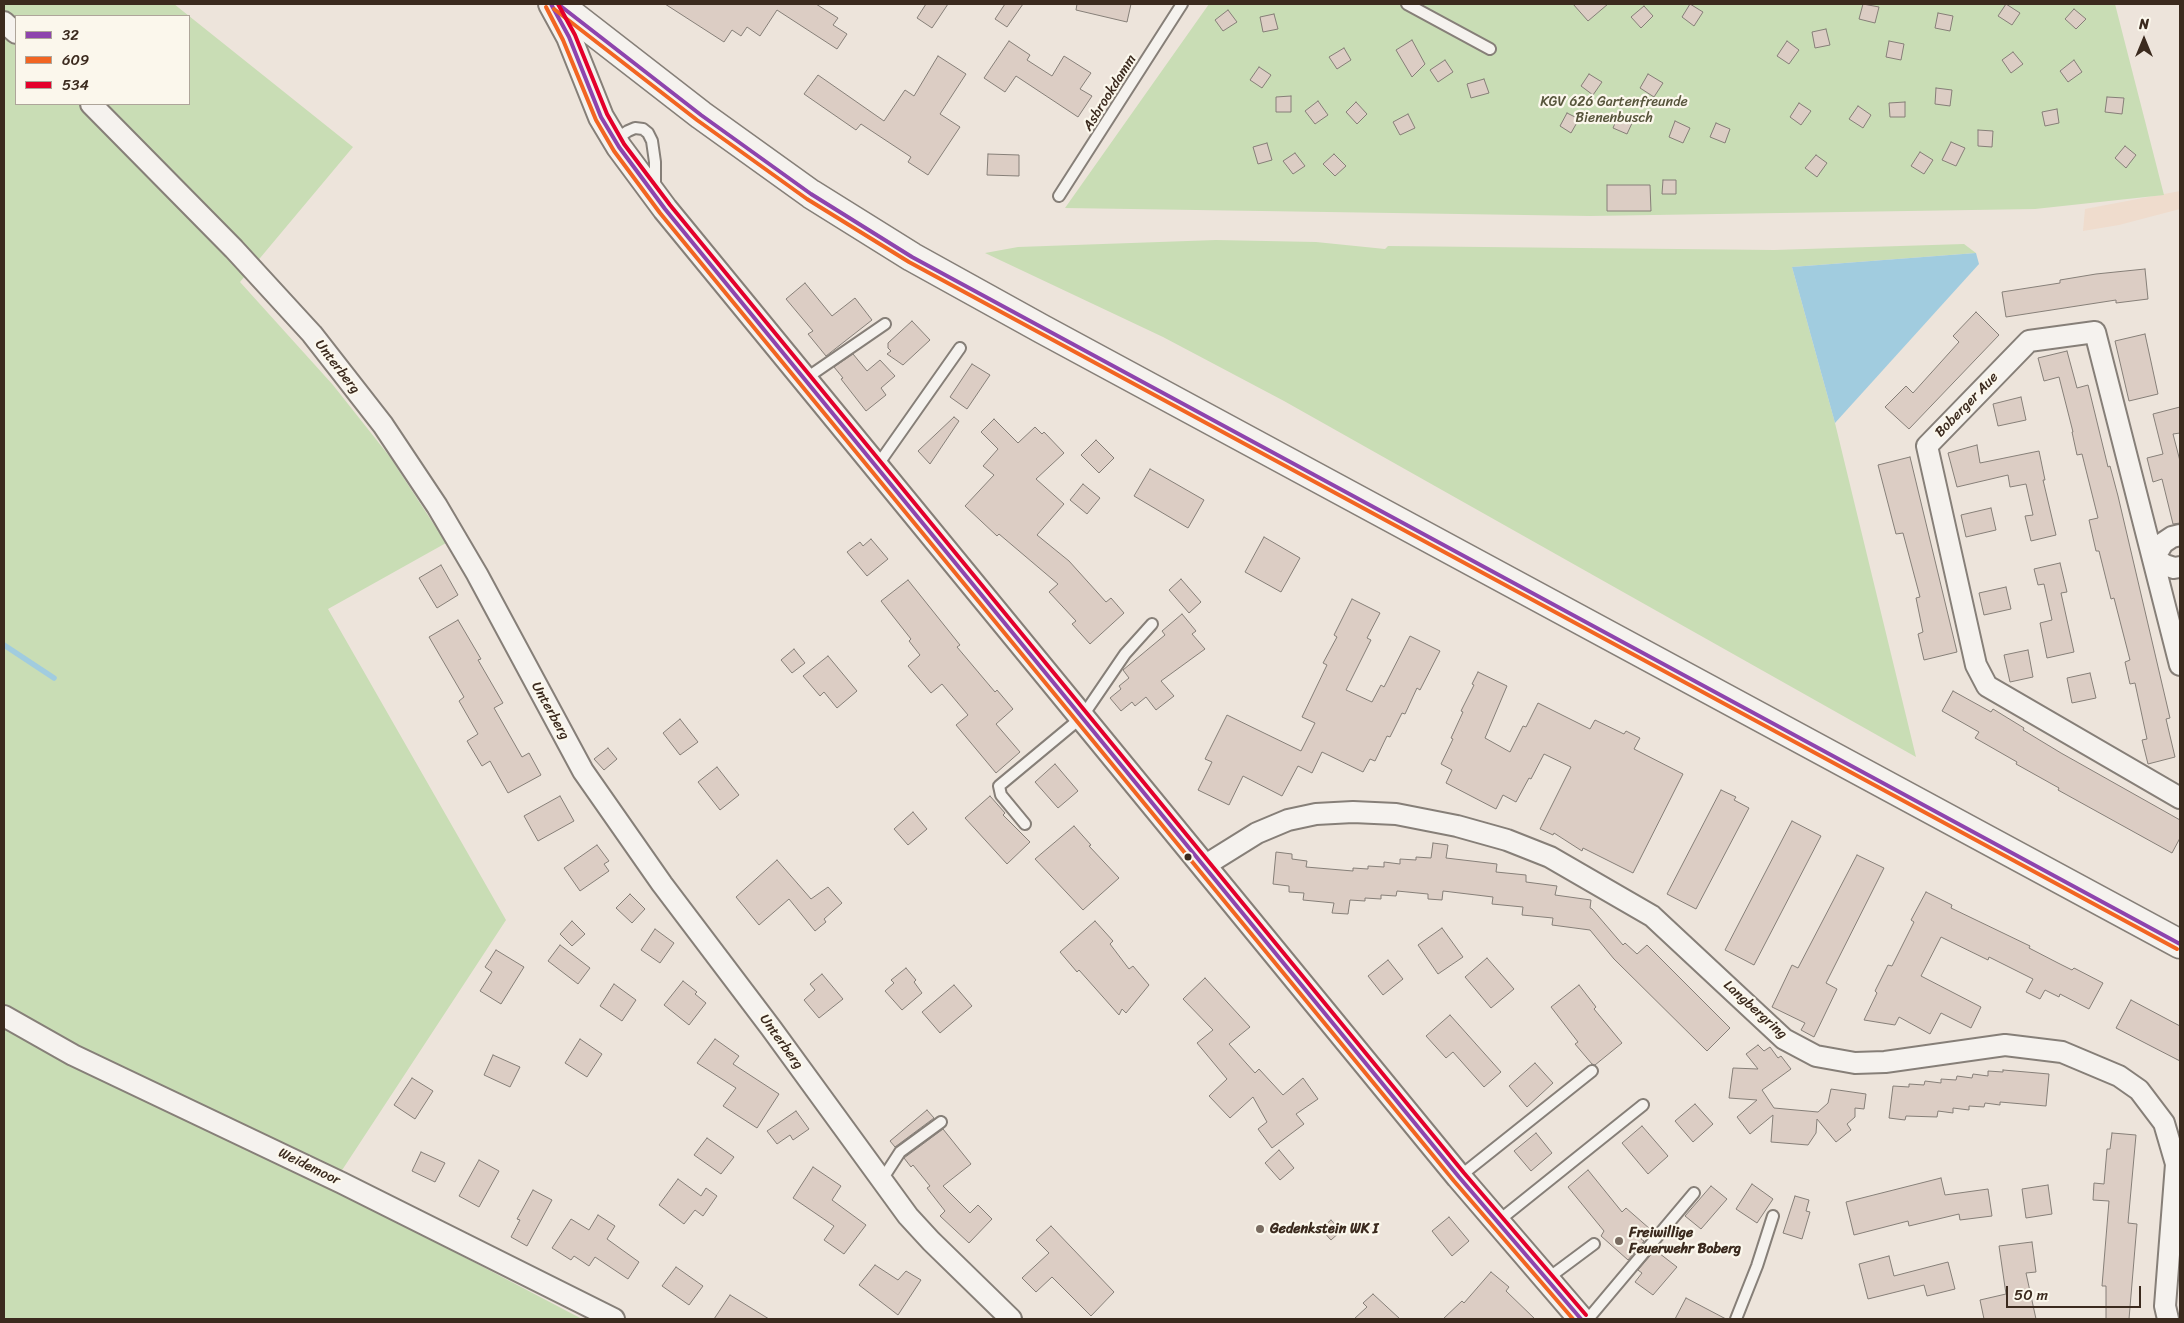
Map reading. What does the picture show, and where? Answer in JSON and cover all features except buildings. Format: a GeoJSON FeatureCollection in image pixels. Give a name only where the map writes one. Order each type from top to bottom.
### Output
{"type":"FeatureCollection","features":[{"type":"Feature","properties":{"kind":"main road"},"geometry":{"type":"LineString","coordinates":[[558,4],[701,116],[811,194],[912,257],[1042,330],[2180,944]]}},
{"type":"Feature","properties":{"kind":"street"},"geometry":{"type":"LineString","coordinates":[[551,4],[569,37],[593,101],[619,147],[660,202],[1458,1176],[1581,1319]]}},
{"type":"Feature","properties":{"kind":"street"},"geometry":{"type":"LineString","coordinates":[[4,22],[15,32]]}},
{"type":"Feature","properties":{"kind":"street","name":"Unterberg"},"geometry":{"type":"LineString","coordinates":[[92,105],[234,249],[312,334],[383,425],[437,506],[477,574],[583,771],[662,884],[908,1216],[1011,1319]]}},
{"type":"Feature","properties":{"kind":"street","name":"Boberger Aue"},"geometry":{"type":"LineString","coordinates":[[2180,664],[2095,332],[2029,341],[1927,446],[1976,664],[1988,686],[2180,798]]}},
{"type":"Feature","properties":{"kind":"street"},"geometry":{"type":"LineString","coordinates":[[2180,535],[2172,537],[2163,543],[2154,558],[2165,566],[2180,567]]}},
{"type":"Feature","properties":{"kind":"street","name":"Langbergring"},"geometry":{"type":"LineString","coordinates":[[1204,866],[1257,833],[1288,820],[1316,814],[1353,812],[1396,814],[1457,826],[1507,840],[1550,857],[1652,916],[1784,1039],[1816,1056],[1855,1063],[1885,1062],[2005,1045],[2062,1052],[2119,1076],[2139,1090],[2164,1123],[2176,1164],[2165,1306],[2168,1319]]}},
{"type":"Feature","properties":{"kind":"street","name":"Weidemoor"},"geometry":{"type":"LineString","coordinates":[[4,1016],[73,1055],[342,1184],[614,1319]]}},
{"type":"Feature","properties":{"kind":"lane","name":"Asbrookdamm"},"geometry":{"type":"LineString","coordinates":[[1059,196],[1182,4]]}},
{"type":"Feature","properties":{"kind":"lane"},"geometry":{"type":"LineString","coordinates":[[1407,4],[1490,49]]}},
{"type":"Feature","properties":{"kind":"lane"},"geometry":{"type":"LineString","coordinates":[[619,147],[618,140],[628,131],[635,128],[643,129],[648,133],[652,141],[660,202]]}},
{"type":"Feature","properties":{"kind":"lane"},"geometry":{"type":"LineString","coordinates":[[805,379],[885,324]]}},
{"type":"Feature","properties":{"kind":"lane"},"geometry":{"type":"LineString","coordinates":[[877,466],[960,348]]}},
{"type":"Feature","properties":{"kind":"lane"},"geometry":{"type":"LineString","coordinates":[[1026,824],[1000,795],[999,786],[1082,717],[1125,654],[1152,624]]}},
{"type":"Feature","properties":{"kind":"lane"},"geometry":{"type":"LineString","coordinates":[[1458,1176],[1592,1072]]}},
{"type":"Feature","properties":{"kind":"lane"},"geometry":{"type":"LineString","coordinates":[[1497,1222],[1643,1105]]}},
{"type":"Feature","properties":{"kind":"lane"},"geometry":{"type":"LineString","coordinates":[[880,1178],[887,1172],[900,1152],[941,1122]]}},
{"type":"Feature","properties":{"kind":"lane"},"geometry":{"type":"LineString","coordinates":[[1588,1319],[1694,1193]]}},
{"type":"Feature","properties":{"kind":"lane"},"geometry":{"type":"LineString","coordinates":[[1736,1319],[1757,1266],[1772,1216]]}},
{"type":"Feature","properties":{"kind":"lane"},"geometry":{"type":"LineString","coordinates":[[1547,1280],[1594,1244]]}},
{"type":"Feature","properties":{"kind":"shaded area"},"geometry":{"type":"Polygon","coordinates":[[[2180,191],[2180,209],[2119,225],[2083,231],[2085,209],[2180,191]]]}},
{"type":"Feature","properties":{"kind":"green space"},"geometry":{"type":"Polygon","coordinates":[[[4,4],[174,4],[188,15],[15,15],[15,105],[190,105],[190,17],[353,147],[240,282],[333,385],[390,457],[446,543],[328,609],[506,920],[331,1187],[582,1319],[4,1319],[4,4]]]}},
{"type":"Feature","properties":{"kind":"green space","name":"KGV 626 Gartenfreunde Bienenbusch"},"geometry":{"type":"Polygon","coordinates":[[[1209,4],[2115,4],[2164,195],[2035,209],[1590,216],[1065,208],[1209,4]]]}},
{"type":"Feature","properties":{"kind":"green space"},"geometry":{"type":"Polygon","coordinates":[[[1216,240],[1316,242],[1385,249],[1388,246],[1774,250],[1964,244],[1976,253],[1792,267],[1835,423],[1916,757],[1284,401],[1163,337],[985,253],[1018,247],[1216,240]]]}},
{"type":"Feature","properties":{"kind":"water"},"geometry":{"type":"Polygon","coordinates":[[[1976,253],[1979,264],[1835,423],[1792,267],[1976,253]]]}},
{"type":"Feature","properties":{"kind":"waterway"},"geometry":{"type":"LineString","coordinates":[[4,645],[54,678]]}},
{"type":"Feature","properties":{"kind":"transit line","name":"32"},"geometry":{"type":"LineString","coordinates":[[551,4],[569,37],[601,117],[619,147],[665,209],[1459,1177],[1581,1319]]}},
{"type":"Feature","properties":{"kind":"transit line","name":"32"},"geometry":{"type":"LineString","coordinates":[[558,4],[701,115],[811,194],[912,257],[2180,944]]}},
{"type":"Feature","properties":{"kind":"transit line","name":"534"},"geometry":{"type":"LineString","coordinates":[[558,4],[575,35],[607,114],[624,144],[670,205],[1464,1173],[1586,1315]]}},
{"type":"Feature","properties":{"kind":"transit line","name":"609"},"geometry":{"type":"LineString","coordinates":[[546,7],[563,40],[596,120],[614,151],[660,213],[1454,1181],[1573,1319]]}},
{"type":"Feature","properties":{"kind":"transit line","name":"609"},"geometry":{"type":"LineString","coordinates":[[554,9],[697,120],[807,199],[909,262],[2177,949]]}},
{"type":"Feature","properties":{"kind":"place","name":"Gedenkstein WK I"},"geometry":{"type":"Point","coordinates":[1260,1229]}},
{"type":"Feature","properties":{"kind":"place","name":"Freiwillige Feuerwehr Boberg"},"geometry":{"type":"Point","coordinates":[1619,1241]}}]}
